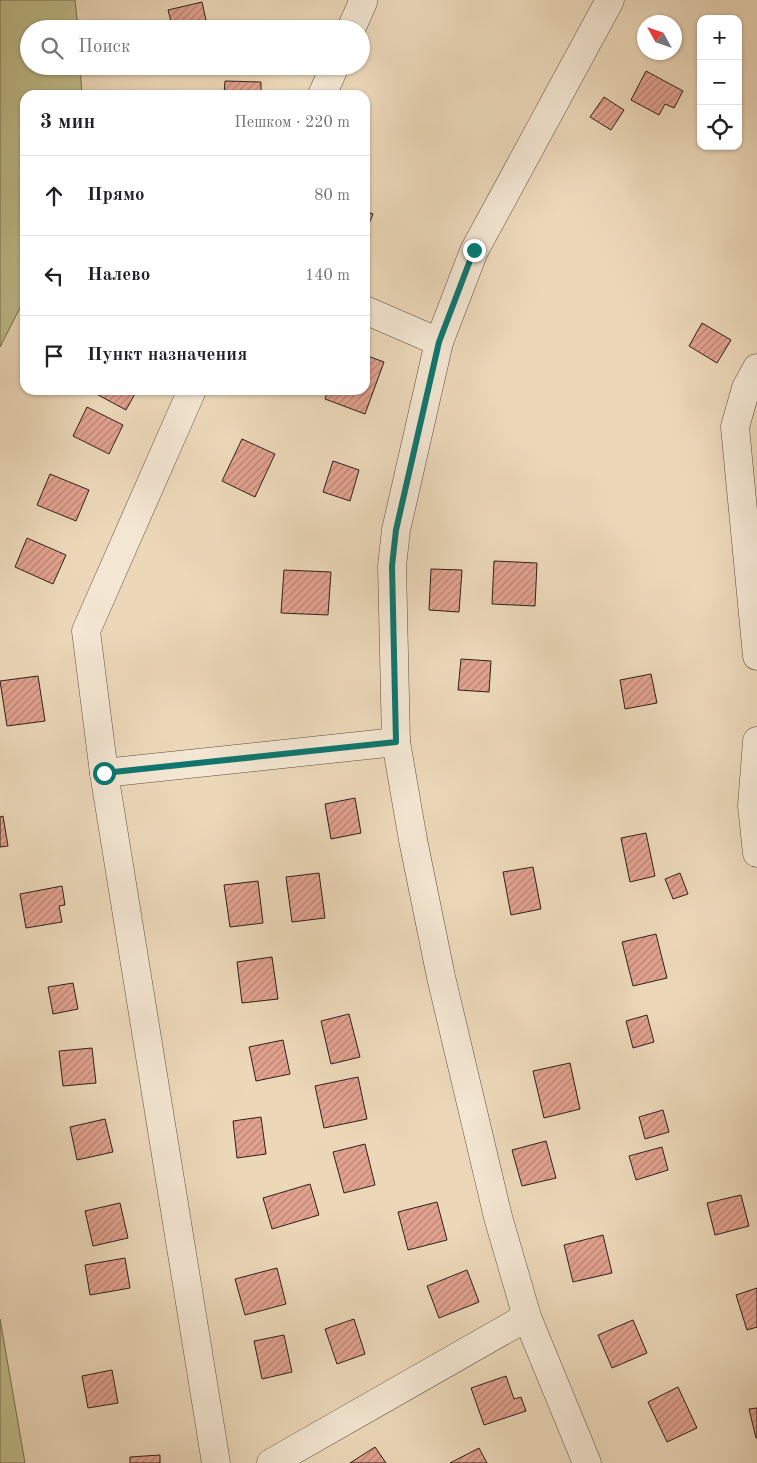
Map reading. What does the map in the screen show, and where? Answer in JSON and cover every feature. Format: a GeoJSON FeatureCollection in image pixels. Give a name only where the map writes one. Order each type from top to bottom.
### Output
{"type":"FeatureCollection","features":[{"type":"Feature","properties":{"kind":"street"},"geometry":{"type":"LineString","coordinates":[[355,20],[363,2],[362,0]]}},
{"type":"Feature","properties":{"kind":"street"},"geometry":{"type":"LineString","coordinates":[[587,1463],[527,1317],[498,1217],[442,977],[413,840],[396,742],[392,566],[396,530],[439,342],[474,250],[610,0]]}},
{"type":"Feature","properties":{"kind":"street"},"geometry":{"type":"LineString","coordinates":[[324,90],[331,75]]}},
{"type":"Feature","properties":{"kind":"street"},"geometry":{"type":"LineString","coordinates":[[370,312],[439,342]]}},
{"type":"Feature","properties":{"kind":"street"},"geometry":{"type":"LineString","coordinates":[[757,368],[746,388],[735,427],[757,656]]}},
{"type":"Feature","properties":{"kind":"street"},"geometry":{"type":"LineString","coordinates":[[190,395],[86,631],[104,773],[216,1463]]}},
{"type":"Feature","properties":{"kind":"street"},"geometry":{"type":"LineString","coordinates":[[104,773],[396,742]]}},
{"type":"Feature","properties":{"kind":"street"},"geometry":{"type":"LineString","coordinates":[[757,742],[752,806],[757,853]]}},
{"type":"Feature","properties":{"kind":"street"},"geometry":{"type":"LineString","coordinates":[[271,1463],[527,1317]]}},
{"type":"Feature","properties":{"kind":"shaded area"},"geometry":{"type":"Polygon","coordinates":[[[0,0],[75,0],[77,20],[20,20],[20,75],[81,75],[82,90],[20,90],[20,308],[0,347],[0,0]]]}},
{"type":"Feature","properties":{"kind":"shaded area"},"geometry":{"type":"Polygon","coordinates":[[[0,1319],[25,1463],[0,1463],[0,1319]]]}},
{"type":"Feature","properties":{"kind":"building"},"geometry":{"type":"Polygon","coordinates":[[[202,2],[206,20],[171,20],[168,10],[202,2]]]}},
{"type":"Feature","properties":{"kind":"building"},"geometry":{"type":"Polygon","coordinates":[[[646,71],[683,91],[674,108],[665,104],[659,115],[631,100],[646,71]]]}},
{"type":"Feature","properties":{"kind":"building"},"geometry":{"type":"Polygon","coordinates":[[[225,81],[261,82],[261,90],[224,90],[225,81]]]}},
{"type":"Feature","properties":{"kind":"building"},"geometry":{"type":"Polygon","coordinates":[[[604,97],[624,110],[611,130],[590,117],[604,97]]]}},
{"type":"Feature","properties":{"kind":"building"},"geometry":{"type":"Polygon","coordinates":[[[702,323],[731,340],[717,363],[689,346],[702,323]]]}},
{"type":"Feature","properties":{"kind":"building"},"geometry":{"type":"Polygon","coordinates":[[[370,357],[384,362],[365,414],[325,399],[326,395],[370,395],[370,357]]]}},
{"type":"Feature","properties":{"kind":"building"},"geometry":{"type":"Polygon","coordinates":[[[98,395],[134,395],[126,410],[98,395]]]}},
{"type":"Feature","properties":{"kind":"building"},"geometry":{"type":"Polygon","coordinates":[[[87,407],[123,425],[109,454],[73,436],[87,407]]]}},
{"type":"Feature","properties":{"kind":"building"},"geometry":{"type":"Polygon","coordinates":[[[242,439],[275,454],[255,497],[222,481],[242,439]]]}},
{"type":"Feature","properties":{"kind":"building"},"geometry":{"type":"Polygon","coordinates":[[[333,461],[359,470],[350,501],[323,492],[333,461]]]}},
{"type":"Feature","properties":{"kind":"building"},"geometry":{"type":"Polygon","coordinates":[[[50,474],[89,490],[76,521],[37,505],[50,474]]]}},
{"type":"Feature","properties":{"kind":"building"},"geometry":{"type":"Polygon","coordinates":[[[27,538],[66,555],[53,584],[15,567],[27,538]]]}},
{"type":"Feature","properties":{"kind":"building"},"geometry":{"type":"Polygon","coordinates":[[[494,561],[537,563],[535,606],[492,604],[494,561]]]}},
{"type":"Feature","properties":{"kind":"building"},"geometry":{"type":"Polygon","coordinates":[[[431,569],[462,570],[459,612],[429,610],[431,569]]]}},
{"type":"Feature","properties":{"kind":"building"},"geometry":{"type":"Polygon","coordinates":[[[284,570],[331,572],[328,615],[281,613],[284,570]]]}},
{"type":"Feature","properties":{"kind":"building"},"geometry":{"type":"Polygon","coordinates":[[[461,659],[491,661],[489,692],[458,690],[461,659]]]}},
{"type":"Feature","properties":{"kind":"building"},"geometry":{"type":"Polygon","coordinates":[[[651,674],[657,703],[625,709],[620,680],[651,674]]]}},
{"type":"Feature","properties":{"kind":"building"},"geometry":{"type":"Polygon","coordinates":[[[38,676],[45,721],[7,726],[0,681],[38,676]]]}},
{"type":"Feature","properties":{"kind":"building"},"geometry":{"type":"Polygon","coordinates":[[[355,798],[361,833],[331,839],[325,804],[355,798]]]}},
{"type":"Feature","properties":{"kind":"building"},"geometry":{"type":"Polygon","coordinates":[[[3,816],[8,846],[0,847],[0,817],[3,816]]]}},
{"type":"Feature","properties":{"kind":"building"},"geometry":{"type":"Polygon","coordinates":[[[646,833],[655,876],[630,882],[621,838],[646,833]]]}},
{"type":"Feature","properties":{"kind":"building"},"geometry":{"type":"Polygon","coordinates":[[[533,867],[541,909],[511,915],[503,872],[533,867]]]}},
{"type":"Feature","properties":{"kind":"building"},"geometry":{"type":"Polygon","coordinates":[[[319,873],[325,918],[292,922],[286,877],[319,873]]]}},
{"type":"Feature","properties":{"kind":"building"},"geometry":{"type":"Polygon","coordinates":[[[680,873],[688,894],[673,899],[665,879],[680,873]]]}},
{"type":"Feature","properties":{"kind":"building"},"geometry":{"type":"Polygon","coordinates":[[[258,881],[263,923],[230,927],[224,885],[258,881]]]}},
{"type":"Feature","properties":{"kind":"building"},"geometry":{"type":"Polygon","coordinates":[[[62,886],[65,905],[59,906],[62,922],[26,928],[20,894],[62,886]]]}},
{"type":"Feature","properties":{"kind":"building"},"geometry":{"type":"Polygon","coordinates":[[[656,934],[667,978],[633,986],[622,942],[656,934]]]}},
{"type":"Feature","properties":{"kind":"building"},"geometry":{"type":"Polygon","coordinates":[[[272,957],[278,999],[242,1003],[237,962],[272,957]]]}},
{"type":"Feature","properties":{"kind":"building"},"geometry":{"type":"Polygon","coordinates":[[[73,983],[78,1009],[53,1014],[48,987],[73,983]]]}},
{"type":"Feature","properties":{"kind":"building"},"geometry":{"type":"Polygon","coordinates":[[[349,1014],[360,1057],[331,1064],[321,1021],[349,1014]]]}},
{"type":"Feature","properties":{"kind":"building"},"geometry":{"type":"Polygon","coordinates":[[[647,1015],[654,1042],[633,1048],[626,1021],[647,1015]]]}},
{"type":"Feature","properties":{"kind":"building"},"geometry":{"type":"Polygon","coordinates":[[[283,1040],[290,1074],[256,1081],[249,1047],[283,1040]]]}},
{"type":"Feature","properties":{"kind":"building"},"geometry":{"type":"Polygon","coordinates":[[[92,1048],[96,1083],[63,1086],[59,1051],[92,1048]]]}},
{"type":"Feature","properties":{"kind":"building"},"geometry":{"type":"Polygon","coordinates":[[[570,1063],[580,1109],[544,1118],[533,1071],[570,1063]]]}},
{"type":"Feature","properties":{"kind":"building"},"geometry":{"type":"Polygon","coordinates":[[[358,1077],[367,1119],[324,1128],[315,1086],[358,1077]]]}},
{"type":"Feature","properties":{"kind":"building"},"geometry":{"type":"Polygon","coordinates":[[[663,1110],[669,1132],[645,1139],[639,1117],[663,1110]]]}},
{"type":"Feature","properties":{"kind":"building"},"geometry":{"type":"Polygon","coordinates":[[[261,1117],[266,1154],[237,1158],[233,1121],[261,1117]]]}},
{"type":"Feature","properties":{"kind":"building"},"geometry":{"type":"Polygon","coordinates":[[[105,1119],[113,1152],[77,1160],[70,1127],[105,1119]]]}},
{"type":"Feature","properties":{"kind":"building"},"geometry":{"type":"Polygon","coordinates":[[[546,1141],[556,1178],[522,1186],[512,1150],[546,1141]]]}},
{"type":"Feature","properties":{"kind":"building"},"geometry":{"type":"Polygon","coordinates":[[[365,1144],[375,1185],[344,1193],[333,1152],[365,1144]]]}},
{"type":"Feature","properties":{"kind":"building"},"geometry":{"type":"Polygon","coordinates":[[[662,1147],[668,1170],[636,1180],[629,1156],[662,1147]]]}},
{"type":"Feature","properties":{"kind":"building"},"geometry":{"type":"Polygon","coordinates":[[[310,1184],[319,1215],[272,1229],[263,1198],[310,1184]]]}},
{"type":"Feature","properties":{"kind":"building"},"geometry":{"type":"Polygon","coordinates":[[[741,1195],[749,1226],[715,1235],[707,1203],[741,1195]]]}},
{"type":"Feature","properties":{"kind":"building"},"geometry":{"type":"Polygon","coordinates":[[[437,1202],[447,1240],[408,1250],[398,1212],[437,1202]]]}},
{"type":"Feature","properties":{"kind":"building"},"geometry":{"type":"Polygon","coordinates":[[[120,1203],[128,1238],[93,1246],[85,1211],[120,1203]]]}},
{"type":"Feature","properties":{"kind":"building"},"geometry":{"type":"Polygon","coordinates":[[[603,1235],[612,1273],[573,1282],[564,1245],[603,1235]]]}},
{"type":"Feature","properties":{"kind":"building"},"geometry":{"type":"Polygon","coordinates":[[[125,1258],[130,1288],[90,1295],[85,1265],[125,1258]]]}},
{"type":"Feature","properties":{"kind":"building"},"geometry":{"type":"Polygon","coordinates":[[[277,1268],[286,1304],[245,1315],[235,1279],[277,1268]]]}},
{"type":"Feature","properties":{"kind":"building"},"geometry":{"type":"Polygon","coordinates":[[[467,1270],[479,1302],[439,1318],[427,1286],[467,1270]]]}},
{"type":"Feature","properties":{"kind":"building"},"geometry":{"type":"Polygon","coordinates":[[[757,1288],[757,1327],[747,1330],[736,1295],[757,1288]]]}},
{"type":"Feature","properties":{"kind":"building"},"geometry":{"type":"Polygon","coordinates":[[[354,1319],[365,1354],[337,1364],[325,1329],[354,1319]]]}},
{"type":"Feature","properties":{"kind":"building"},"geometry":{"type":"Polygon","coordinates":[[[633,1320],[647,1353],[612,1368],[598,1335],[633,1320]]]}},
{"type":"Feature","properties":{"kind":"building"},"geometry":{"type":"Polygon","coordinates":[[[284,1335],[292,1372],[262,1379],[254,1341],[284,1335]]]}},
{"type":"Feature","properties":{"kind":"building"},"geometry":{"type":"Polygon","coordinates":[[[112,1370],[118,1403],[88,1408],[82,1376],[112,1370]]]}},
{"type":"Feature","properties":{"kind":"building"},"geometry":{"type":"Polygon","coordinates":[[[506,1376],[514,1399],[521,1397],[526,1411],[484,1425],[471,1388],[506,1376]]]}},
{"type":"Feature","properties":{"kind":"building"},"geometry":{"type":"Polygon","coordinates":[[[678,1387],[697,1428],[667,1442],[648,1402],[678,1387]]]}},
{"type":"Feature","properties":{"kind":"building"},"geometry":{"type":"Polygon","coordinates":[[[757,1408],[757,1438],[756,1438],[749,1409],[757,1408]]]}},
{"type":"Feature","properties":{"kind":"building"},"geometry":{"type":"Polygon","coordinates":[[[375,1447],[386,1463],[350,1463],[375,1447]]]}},
{"type":"Feature","properties":{"kind":"building"},"geometry":{"type":"Polygon","coordinates":[[[479,1448],[487,1463],[450,1463],[479,1448]]]}},
{"type":"Feature","properties":{"kind":"building"},"geometry":{"type":"Polygon","coordinates":[[[160,1455],[160,1463],[130,1463],[130,1457],[160,1455]]]}},
{"type":"Feature","properties":{"kind":"route"},"geometry":{"type":"LineString","coordinates":[[104,773],[396,742],[392,566],[396,530],[439,342],[474,250]]}}]}
